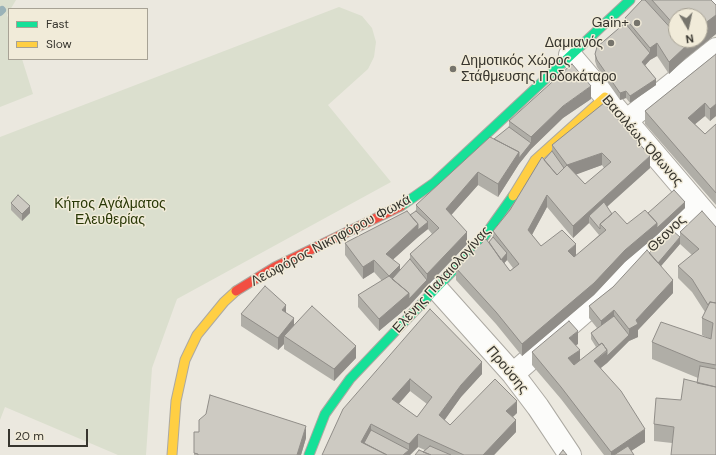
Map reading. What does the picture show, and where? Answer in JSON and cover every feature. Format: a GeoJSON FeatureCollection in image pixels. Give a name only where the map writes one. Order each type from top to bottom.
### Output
{"type":"FeatureCollection","features":[{"type":"Feature","properties":{"kind":"street","name":"Λεωφόρος Νικηφόρου Φωκά"},"geometry":{"type":"LineString","coordinates":[[172,455],[176,401],[185,360],[197,335],[224,302],[236,291],[275,267],[400,207],[434,183],[630,0]]}},
{"type":"Feature","properties":{"kind":"street"},"geometry":{"type":"LineString","coordinates":[[713,0],[716,3]]}},
{"type":"Feature","properties":{"kind":"street"},"geometry":{"type":"LineString","coordinates":[[626,121],[716,49]]}},
{"type":"Feature","properties":{"kind":"street","name":"Βασιλέως Όθωνος"},"geometry":{"type":"LineString","coordinates":[[570,55],[716,226]]}},
{"type":"Feature","properties":{"kind":"street","name":"Ελένης Παλαιολογίνας"},"geometry":{"type":"LineString","coordinates":[[309,455],[325,414],[350,379],[481,241],[517,190],[535,160],[605,97]]}},
{"type":"Feature","properties":{"kind":"street","name":"Θεονος"},"geometry":{"type":"LineString","coordinates":[[513,374],[605,294],[697,205]]}},
{"type":"Feature","properties":{"kind":"street","name":"Προύσης"},"geometry":{"type":"LineString","coordinates":[[437,289],[513,374],[570,455]]}},
{"type":"Feature","properties":{"kind":"green space"},"geometry":{"type":"Polygon","coordinates":[[[0,0],[16,0],[11,8],[8,8],[7,15],[8,60],[22,60],[33,94],[0,107],[0,0]]]}},
{"type":"Feature","properties":{"kind":"green space","name":"Κήπος Αγάλματος Ελευθερίας"},"geometry":{"type":"Polygon","coordinates":[[[339,7],[362,16],[372,28],[376,42],[374,57],[368,69],[328,105],[391,182],[177,299],[152,368],[146,455],[118,455],[5,407],[0,420],[0,137],[339,7]]]}},
{"type":"Feature","properties":{"kind":"building"},"geometry":{"type":"Polygon","coordinates":[[[642,0],[645,0],[668,25],[668,48],[684,48],[669,62],[657,43],[650,48],[625,18],[642,0]]]}},
{"type":"Feature","properties":{"kind":"building"},"geometry":{"type":"Polygon","coordinates":[[[652,0],[711,0],[716,5],[716,15],[708,21],[708,8],[668,8],[668,18],[652,0]]]}},
{"type":"Feature","properties":{"kind":"building"},"geometry":{"type":"Polygon","coordinates":[[[625,23],[650,53],[642,62],[656,79],[630,96],[626,91],[620,93],[597,60],[595,54],[597,47],[625,23]]]}},
{"type":"Feature","properties":{"kind":"building"},"geometry":{"type":"Polygon","coordinates":[[[716,54],[716,104],[710,109],[705,103],[688,118],[705,134],[716,124],[716,193],[645,111],[716,54]]]}},
{"type":"Feature","properties":{"kind":"building"},"geometry":{"type":"Polygon","coordinates":[[[572,64],[591,86],[563,106],[531,137],[509,121],[572,64]]]}},
{"type":"Feature","properties":{"kind":"building"},"geometry":{"type":"Polygon","coordinates":[[[604,103],[650,156],[573,226],[547,195],[528,230],[541,246],[562,230],[576,244],[568,251],[574,257],[606,230],[600,224],[615,211],[627,224],[645,210],[657,223],[625,250],[594,283],[522,344],[496,312],[456,268],[486,239],[510,271],[519,264],[493,231],[510,210],[542,157],[557,175],[567,165],[552,145],[604,103]],[[602,153],[567,165],[585,184],[611,162],[602,153]]]}},
{"type":"Feature","properties":{"kind":"building"},"geometry":{"type":"Polygon","coordinates":[[[509,127],[531,143],[519,158],[519,152],[494,139],[509,127]]]}},
{"type":"Feature","properties":{"kind":"building"},"geometry":{"type":"Polygon","coordinates":[[[490,137],[519,152],[498,184],[478,172],[446,209],[467,232],[427,274],[410,254],[439,228],[416,205],[490,137]]]}},
{"type":"Feature","properties":{"kind":"building"},"geometry":{"type":"Polygon","coordinates":[[[552,151],[564,168],[557,175],[544,160],[552,151]]]}},
{"type":"Feature","properties":{"kind":"building"},"geometry":{"type":"Polygon","coordinates":[[[674,190],[685,202],[657,228],[657,223],[648,213],[674,190]]]}},
{"type":"Feature","properties":{"kind":"building"},"geometry":{"type":"Polygon","coordinates":[[[18,195],[30,206],[22,214],[11,203],[18,195]]]}},
{"type":"Feature","properties":{"kind":"building"},"geometry":{"type":"Polygon","coordinates":[[[604,202],[612,214],[600,224],[600,229],[589,216],[604,202]]]}},
{"type":"Feature","properties":{"kind":"building"},"geometry":{"type":"Polygon","coordinates":[[[407,211],[418,224],[386,254],[400,265],[389,276],[374,260],[363,267],[345,243],[407,211]]]}},
{"type":"Feature","properties":{"kind":"building"},"geometry":{"type":"Polygon","coordinates":[[[416,211],[428,222],[418,230],[418,224],[410,215],[416,211]]]}},
{"type":"Feature","properties":{"kind":"building"},"geometry":{"type":"Polygon","coordinates":[[[702,211],[716,227],[716,303],[710,302],[708,305],[692,279],[678,266],[699,249],[680,232],[702,211]]]}},
{"type":"Feature","properties":{"kind":"building"},"geometry":{"type":"Polygon","coordinates":[[[673,231],[680,237],[658,263],[649,253],[673,231]]]}},
{"type":"Feature","properties":{"kind":"building"},"geometry":{"type":"Polygon","coordinates":[[[493,237],[507,253],[501,260],[489,242],[493,237]]]}},
{"type":"Feature","properties":{"kind":"building"},"geometry":{"type":"Polygon","coordinates":[[[647,250],[673,280],[636,320],[638,324],[629,329],[614,310],[601,321],[589,306],[613,287],[647,250]]]}},
{"type":"Feature","properties":{"kind":"building"},"geometry":{"type":"Polygon","coordinates":[[[410,259],[427,280],[409,299],[409,293],[392,279],[410,259]]]}},
{"type":"Feature","properties":{"kind":"building"},"geometry":{"type":"Polygon","coordinates":[[[389,276],[409,293],[379,319],[358,295],[389,276]]]}},
{"type":"Feature","properties":{"kind":"building"},"geometry":{"type":"Polygon","coordinates":[[[265,286],[286,305],[282,310],[294,318],[278,338],[241,314],[265,286]]]}},
{"type":"Feature","properties":{"kind":"building"},"geometry":{"type":"Polygon","coordinates":[[[710,302],[716,303],[716,365],[700,362],[652,342],[661,322],[711,339],[713,323],[702,318],[710,302]]]}},
{"type":"Feature","properties":{"kind":"building"},"geometry":{"type":"Polygon","coordinates":[[[312,306],[356,346],[334,369],[284,336],[312,306]]]}},
{"type":"Feature","properties":{"kind":"building"},"geometry":{"type":"Polygon","coordinates":[[[430,309],[482,362],[461,385],[439,415],[450,425],[495,379],[517,401],[506,411],[516,420],[483,455],[464,455],[418,434],[409,444],[371,424],[361,442],[387,455],[322,455],[343,409],[430,309]],[[410,379],[392,399],[417,417],[432,397],[410,379]]]}},
{"type":"Feature","properties":{"kind":"building"},"geometry":{"type":"Polygon","coordinates":[[[614,316],[629,335],[607,356],[607,350],[602,343],[599,345],[591,333],[614,316]]]}},
{"type":"Feature","properties":{"kind":"building"},"geometry":{"type":"Polygon","coordinates":[[[569,321],[578,331],[569,338],[580,350],[568,358],[574,365],[602,343],[607,350],[594,361],[621,391],[645,429],[611,452],[532,352],[569,321]]]}},
{"type":"Feature","properties":{"kind":"building"},"geometry":{"type":"Polygon","coordinates":[[[700,366],[716,369],[716,387],[697,383],[700,366]]]}},
{"type":"Feature","properties":{"kind":"building"},"geometry":{"type":"Polygon","coordinates":[[[684,379],[716,387],[716,455],[671,455],[674,427],[654,424],[656,398],[681,400],[684,379]]]}},
{"type":"Feature","properties":{"kind":"building"},"geometry":{"type":"Polygon","coordinates":[[[210,395],[306,426],[297,455],[198,455],[194,453],[194,432],[199,432],[199,420],[206,414],[210,395]]]}},
{"type":"Feature","properties":{"kind":"building"},"geometry":{"type":"Polygon","coordinates":[[[371,430],[409,450],[403,455],[387,455],[364,443],[371,430]]]}},
{"type":"Feature","properties":{"kind":"building"},"geometry":{"type":"Polygon","coordinates":[[[430,446],[451,455],[431,455],[423,452],[430,446]]]}},
{"type":"Feature","properties":{"kind":"building"},"geometry":{"type":"Polygon","coordinates":[[[628,446],[634,455],[614,455],[628,446]]]}},
{"type":"Feature","properties":{"kind":"building"},"geometry":{"type":"Polygon","coordinates":[[[419,450],[431,455],[415,455],[419,450]]]}},
{"type":"Feature","properties":{"kind":"building"},"geometry":{"type":"Polygon","coordinates":[[[563,450],[567,455],[559,455],[563,450]]]}},
{"type":"Feature","properties":{"kind":"traffic: fast"},"geometry":{"type":"LineString","coordinates":[[401,206],[434,183],[630,0]]}},
{"type":"Feature","properties":{"kind":"traffic: fast"},"geometry":{"type":"LineString","coordinates":[[309,455],[325,414],[350,379],[481,241],[513,196]]}},
{"type":"Feature","properties":{"kind":"traffic: slow"},"geometry":{"type":"LineString","coordinates":[[513,196],[535,160],[605,97]]}},
{"type":"Feature","properties":{"kind":"traffic: slow"},"geometry":{"type":"LineString","coordinates":[[172,455],[176,401],[185,360],[197,335],[224,302],[236,291]]}},
{"type":"Feature","properties":{"kind":"traffic: jam"},"geometry":{"type":"LineString","coordinates":[[236,291],[275,267],[401,206]]}},
{"type":"Feature","properties":{"kind":"place","name":"Gain+"},"geometry":{"type":"Point","coordinates":[637,23]}},
{"type":"Feature","properties":{"kind":"place","name":"Δαμιανός"},"geometry":{"type":"Point","coordinates":[611,43]}},
{"type":"Feature","properties":{"kind":"place","name":"Δημοτικός Χώρος Στάθμευσης Ποδοκάταρο"},"geometry":{"type":"Point","coordinates":[453,69]}}]}
